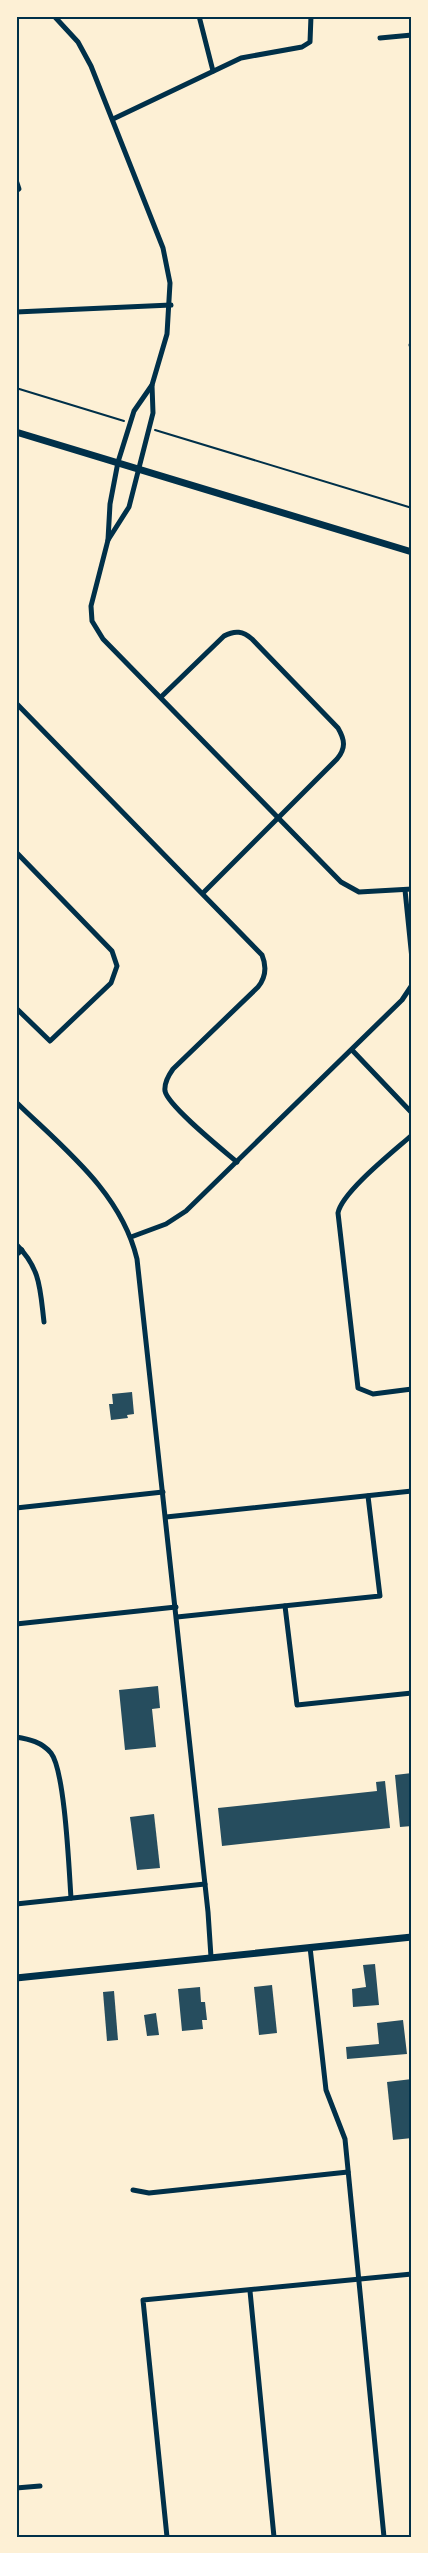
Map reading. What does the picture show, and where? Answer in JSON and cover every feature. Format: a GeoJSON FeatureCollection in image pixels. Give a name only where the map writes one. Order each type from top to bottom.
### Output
{"type":"FeatureCollection","features":[{"type":"Feature","properties":{"kind":"main road"},"geometry":{"type":"LineString","coordinates":[[16,432],[412,552]]}},
{"type":"Feature","properties":{"kind":"main road"},"geometry":{"type":"LineString","coordinates":[[16,1978],[412,1937]]}},
{"type":"Feature","properties":{"kind":"street"},"geometry":{"type":"LineString","coordinates":[[54,16],[85,53],[113,119],[166,257],[170,274],[171,305],[168,334],[152,385],[138,403],[118,462],[110,504],[108,540],[92,597],[92,621],[104,639],[348,889],[369,893],[412,889]]}},
{"type":"Feature","properties":{"kind":"street"},"geometry":{"type":"LineString","coordinates":[[199,16],[213,71]]}},
{"type":"Feature","properties":{"kind":"street"},"geometry":{"type":"LineString","coordinates":[[113,119],[241,58],[297,49],[310,42],[311,16]]}},
{"type":"Feature","properties":{"kind":"street"},"geometry":{"type":"LineString","coordinates":[[380,38],[412,35]]}},
{"type":"Feature","properties":{"kind":"street"},"geometry":{"type":"LineString","coordinates":[[16,180],[19,189],[16,191]]}},
{"type":"Feature","properties":{"kind":"street"},"geometry":{"type":"LineString","coordinates":[[16,312],[171,305]]}},
{"type":"Feature","properties":{"kind":"street"},"geometry":{"type":"LineString","coordinates":[[108,540],[129,507],[154,404],[152,385]]}},
{"type":"Feature","properties":{"kind":"street"},"geometry":{"type":"LineString","coordinates":[[160,697],[224,636],[235,631],[241,632],[252,639],[338,728],[344,741],[344,748],[337,760],[203,893]]}},
{"type":"Feature","properties":{"kind":"street"},"geometry":{"type":"LineString","coordinates":[[16,703],[203,893],[262,955],[265,961],[265,974],[258,987],[172,1069],[165,1084],[165,1091],[172,1105],[237,1162]]}},
{"type":"Feature","properties":{"kind":"street"},"geometry":{"type":"LineString","coordinates":[[16,852],[112,950],[117,959],[117,971],[111,983],[50,1041],[16,1008]]}},
{"type":"Feature","properties":{"kind":"street"},"geometry":{"type":"LineString","coordinates":[[405,890],[412,959]]}},
{"type":"Feature","properties":{"kind":"street"},"geometry":{"type":"LineString","coordinates":[[131,1237],[177,1218],[352,1050],[402,1000],[412,985]]}},
{"type":"Feature","properties":{"kind":"street"},"geometry":{"type":"LineString","coordinates":[[352,1050],[412,1113]]}},
{"type":"Feature","properties":{"kind":"street"},"geometry":{"type":"LineString","coordinates":[[16,1102],[103,1190],[121,1216],[131,1237],[140,1274],[205,1884],[211,1957]]}},
{"type":"Feature","properties":{"kind":"street"},"geometry":{"type":"LineString","coordinates":[[412,1135],[349,1193],[338,1213],[358,1388],[373,1394],[412,1389]]}},
{"type":"Feature","properties":{"kind":"street"},"geometry":{"type":"LineString","coordinates":[[16,1244],[37,1272],[44,1322]]}},
{"type":"Feature","properties":{"kind":"street"},"geometry":{"type":"LineString","coordinates":[[16,1255],[22,1250]]}},
{"type":"Feature","properties":{"kind":"street"},"geometry":{"type":"LineString","coordinates":[[166,1517],[412,1491]]}},
{"type":"Feature","properties":{"kind":"street"},"geometry":{"type":"LineString","coordinates":[[16,1508],[163,1492]]}},
{"type":"Feature","properties":{"kind":"street"},"geometry":{"type":"LineString","coordinates":[[177,1617],[380,1596],[368,1496]]}},
{"type":"Feature","properties":{"kind":"street"},"geometry":{"type":"LineString","coordinates":[[285,1606],[297,1705],[412,1693]]}},
{"type":"Feature","properties":{"kind":"street"},"geometry":{"type":"LineString","coordinates":[[16,1624],[176,1607]]}},
{"type":"Feature","properties":{"kind":"street"},"geometry":{"type":"LineString","coordinates":[[16,1737],[32,1740],[45,1748],[57,1767],[72,1898]]}},
{"type":"Feature","properties":{"kind":"street"},"geometry":{"type":"LineString","coordinates":[[16,1904],[205,1884]]}},
{"type":"Feature","properties":{"kind":"street"},"geometry":{"type":"LineString","coordinates":[[310,1947],[326,2090],[345,2139],[384,2537]]}},
{"type":"Feature","properties":{"kind":"street"},"geometry":{"type":"LineString","coordinates":[[133,2190],[149,2193],[348,2172]]}},
{"type":"Feature","properties":{"kind":"street"},"geometry":{"type":"LineString","coordinates":[[167,2537],[143,2300],[412,2274]]}},
{"type":"Feature","properties":{"kind":"street"},"geometry":{"type":"LineString","coordinates":[[250,2290],[274,2537]]}},
{"type":"Feature","properties":{"kind":"street"},"geometry":{"type":"LineString","coordinates":[[16,2488],[40,2486]]}},
{"type":"Feature","properties":{"kind":"path"},"geometry":{"type":"LineString","coordinates":[[16,388],[130,423]]}},
{"type":"Feature","properties":{"kind":"path"},"geometry":{"type":"LineString","coordinates":[[148,428],[412,508]]}},
{"type":"Feature","properties":{"kind":"building"},"geometry":{"type":"Polygon","coordinates":[[[132,1392],[134,1414],[127,1415],[128,1418],[111,1420],[109,1404],[113,1404],[112,1394],[132,1392]]]}},
{"type":"Feature","properties":{"kind":"building"},"geometry":{"type":"Polygon","coordinates":[[[158,1686],[160,1708],[152,1709],[156,1747],[125,1750],[119,1690],[158,1686]]]}},
{"type":"Feature","properties":{"kind":"building"},"geometry":{"type":"Polygon","coordinates":[[[412,1773],[412,1826],[400,1827],[395,1775],[412,1773]]]}},
{"type":"Feature","properties":{"kind":"building"},"geometry":{"type":"Polygon","coordinates":[[[385,1781],[390,1828],[222,1846],[218,1808],[377,1791],[376,1782],[385,1781]]]}},
{"type":"Feature","properties":{"kind":"building"},"geometry":{"type":"Polygon","coordinates":[[[154,1814],[160,1868],[137,1870],[130,1817],[154,1814]]]}},
{"type":"Feature","properties":{"kind":"building"},"geometry":{"type":"Polygon","coordinates":[[[375,1964],[379,2005],[353,2007],[352,1989],[366,1987],[363,1965],[375,1964]]]}},
{"type":"Feature","properties":{"kind":"building"},"geometry":{"type":"Polygon","coordinates":[[[272,1985],[277,2033],[259,2035],[254,1987],[272,1985]]]}},
{"type":"Feature","properties":{"kind":"building"},"geometry":{"type":"Polygon","coordinates":[[[200,1987],[201,2002],[205,2002],[207,2020],[202,2020],[203,2029],[182,2031],[178,1989],[200,1987]]]}},
{"type":"Feature","properties":{"kind":"building"},"geometry":{"type":"Polygon","coordinates":[[[114,1991],[118,2040],[107,2041],[103,1992],[114,1991]]]}},
{"type":"Feature","properties":{"kind":"building"},"geometry":{"type":"Polygon","coordinates":[[[156,2013],[159,2035],[147,2036],[144,2015],[156,2013]]]}},
{"type":"Feature","properties":{"kind":"building"},"geometry":{"type":"Polygon","coordinates":[[[403,2020],[407,2054],[347,2059],[346,2047],[379,2044],[377,2023],[403,2020]]]}},
{"type":"Feature","properties":{"kind":"building"},"geometry":{"type":"Polygon","coordinates":[[[412,2079],[412,2138],[393,2140],[387,2082],[412,2079]]]}}]}
